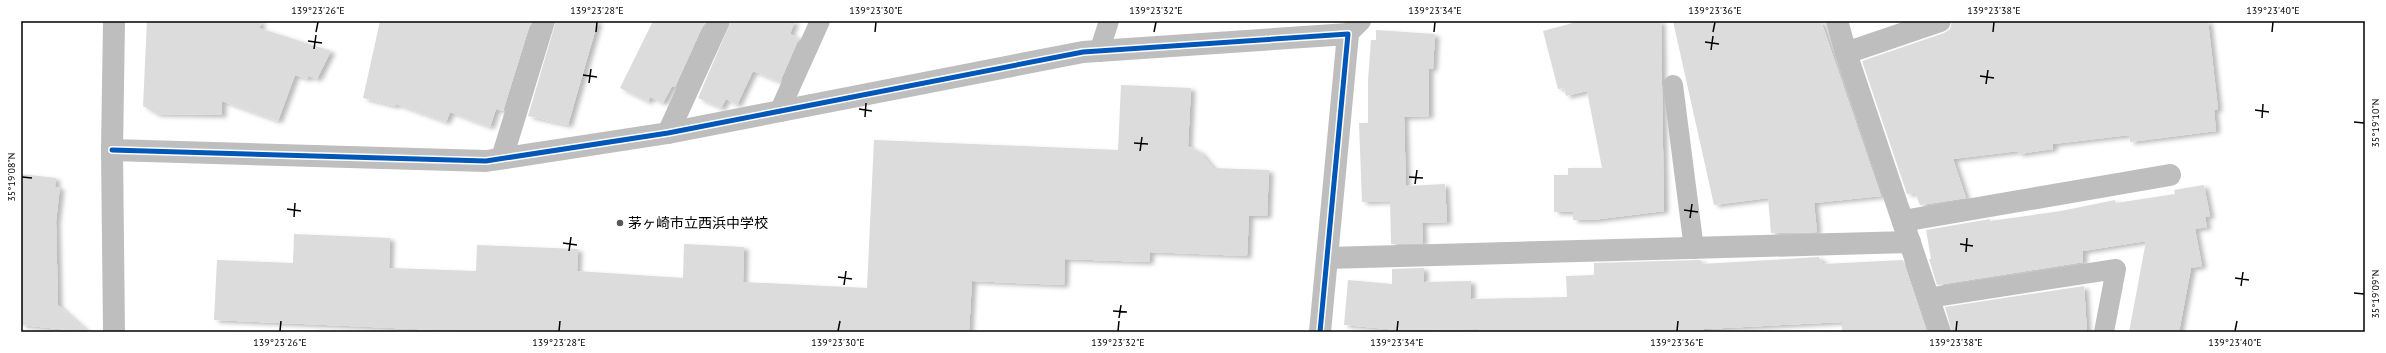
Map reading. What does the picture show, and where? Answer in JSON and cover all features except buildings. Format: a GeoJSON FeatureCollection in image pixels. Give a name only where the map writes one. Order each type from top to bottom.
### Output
{"type":"FeatureCollection","features":[{"type":"Feature","properties":{"kind":"street"},"geometry":{"type":"LineString","coordinates":[[114,21],[112,150],[114,332]]}},
{"type":"Feature","properties":{"kind":"street"},"geometry":{"type":"LineString","coordinates":[[502,158],[544,21]]}},
{"type":"Feature","properties":{"kind":"street"},"geometry":{"type":"LineString","coordinates":[[668,133],[719,21]]}},
{"type":"Feature","properties":{"kind":"street"},"geometry":{"type":"LineString","coordinates":[[1837,21],[1846,53],[1940,332]]}},
{"type":"Feature","properties":{"kind":"street"},"geometry":{"type":"LineString","coordinates":[[1846,53],[1940,21]]}},
{"type":"Feature","properties":{"kind":"street"},"geometry":{"type":"LineString","coordinates":[[112,150],[486,160],[668,133],[1082,52],[1099,52],[1355,28],[1327,258],[1320,332]]}},
{"type":"Feature","properties":{"kind":"street"},"geometry":{"type":"LineString","coordinates":[[1903,221],[2170,175]]}},
{"type":"Feature","properties":{"kind":"street"},"geometry":{"type":"LineString","coordinates":[[1327,258],[1910,242]]}},
{"type":"Feature","properties":{"kind":"lane"},"geometry":{"type":"LineString","coordinates":[[779,112],[820,21]]}},
{"type":"Feature","properties":{"kind":"lane"},"geometry":{"type":"LineString","coordinates":[[1099,52],[1109,21]]}},
{"type":"Feature","properties":{"kind":"lane"},"geometry":{"type":"LineString","coordinates":[[1673,85],[1694,249]]}},
{"type":"Feature","properties":{"kind":"lane"},"geometry":{"type":"LineString","coordinates":[[1928,298],[2116,269],[2104,332]]}},
{"type":"Feature","properties":{"kind":"cycle path"},"geometry":{"type":"LineString","coordinates":[[112,150],[486,161],[668,133],[1083,52],[1348,34],[1320,332]]}},
{"type":"Feature","properties":{"kind":"place","name":"茅ヶ崎市立西浜中学校"},"geometry":{"type":"Point","coordinates":[620,223]}}]}
